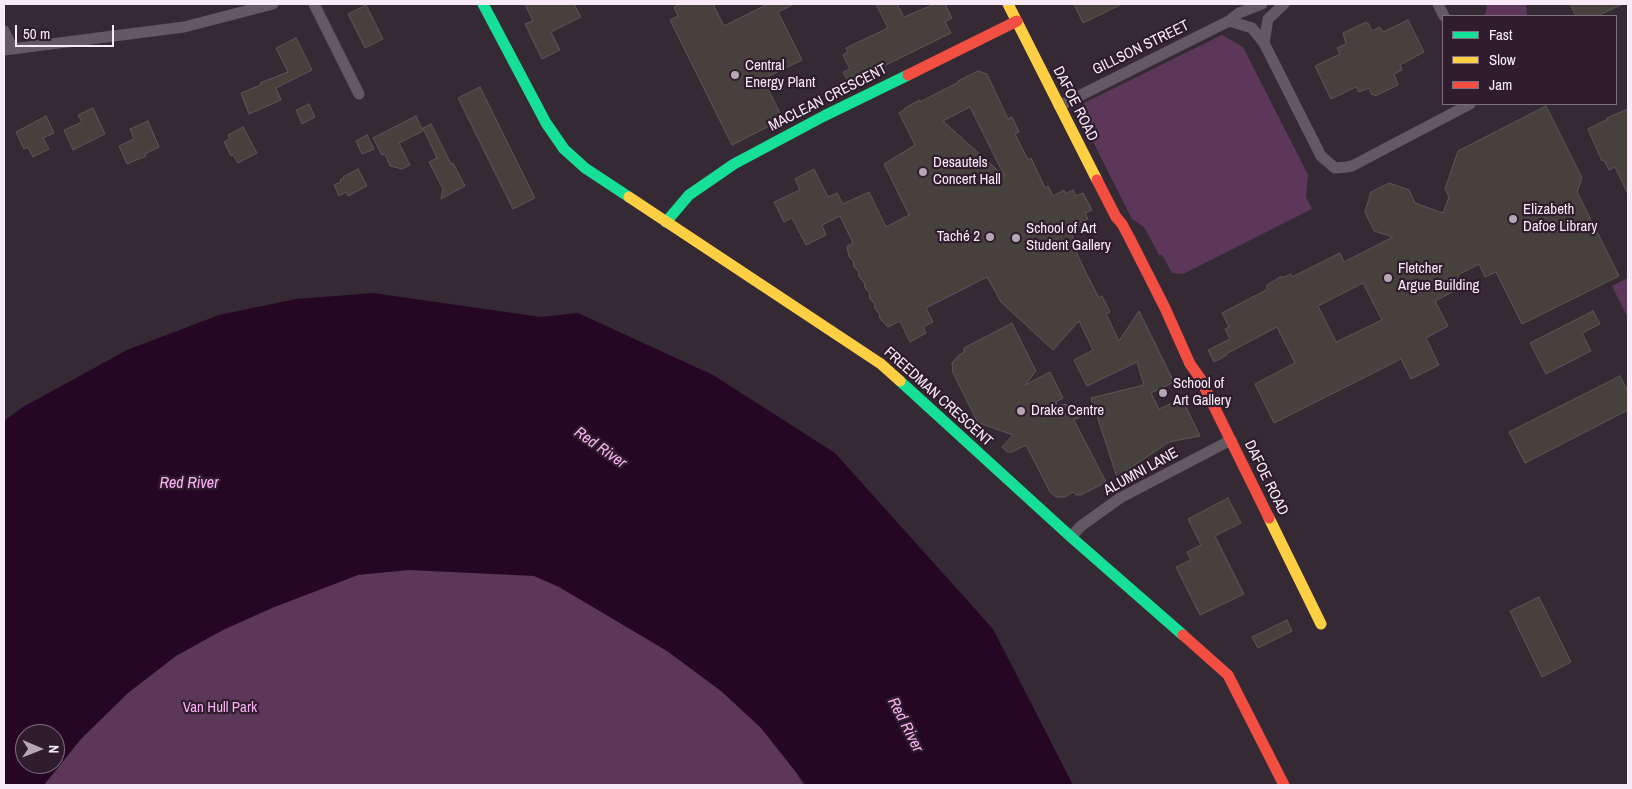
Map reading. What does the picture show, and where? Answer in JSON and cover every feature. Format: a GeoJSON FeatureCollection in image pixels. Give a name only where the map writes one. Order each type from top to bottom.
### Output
{"type":"FeatureCollection","features":[{"type":"Feature","properties":{"kind":"street"},"geometry":{"type":"LineString","coordinates":[[4,31],[8,49],[184,27],[252,6],[273,4]]}},
{"type":"Feature","properties":{"kind":"street"},"geometry":{"type":"LineString","coordinates":[[314,4],[359,94]]}},
{"type":"Feature","properties":{"kind":"street","name":"FREEDMAN CRESCENT"},"geometry":{"type":"LineString","coordinates":[[483,4],[546,123],[564,149],[585,168],[881,364],[1228,675],[1284,785]]}},
{"type":"Feature","properties":{"kind":"street","name":"DAFOE ROAD"},"geometry":{"type":"LineString","coordinates":[[1008,4],[1116,217],[1122,224],[1138,254],[1165,308],[1181,346],[1200,378],[1321,624]]}},
{"type":"Feature","properties":{"kind":"street","name":"GILLSON STREET"},"geometry":{"type":"LineString","coordinates":[[1059,106],[1230,21],[1239,13],[1262,4]]}},
{"type":"Feature","properties":{"kind":"street"},"geometry":{"type":"LineString","coordinates":[[1264,43],[1268,19],[1282,4]]}},
{"type":"Feature","properties":{"kind":"street","name":"MACLEAN CRESCENT"},"geometry":{"type":"LineString","coordinates":[[666,222],[689,195],[734,164],[824,116],[1017,21]]}},
{"type":"Feature","properties":{"kind":"street"},"geometry":{"type":"LineString","coordinates":[[1230,21],[1252,28],[1264,43],[1321,156],[1335,168],[1352,166],[1468,105]]}},
{"type":"Feature","properties":{"kind":"street","name":"ALUMNI LANE"},"geometry":{"type":"LineString","coordinates":[[1072,537],[1081,526],[1120,498],[1231,440]]}},
{"type":"Feature","properties":{"kind":"green space"},"geometry":{"type":"Polygon","coordinates":[[[1486,4],[1526,4],[1527,15],[1483,15],[1487,8],[1486,4]]]}},
{"type":"Feature","properties":{"kind":"green space"},"geometry":{"type":"Polygon","coordinates":[[[1222,35],[1243,47],[1308,175],[1306,197],[1312,209],[1183,274],[1172,273],[1162,255],[1159,255],[1144,227],[1132,219],[1082,120],[1084,103],[1222,35]]]}},
{"type":"Feature","properties":{"kind":"green space"},"geometry":{"type":"Polygon","coordinates":[[[1628,278],[1628,318],[1612,286],[1628,278]]]}},
{"type":"Feature","properties":{"kind":"green space","name":"Van Hull Park"},"geometry":{"type":"Polygon","coordinates":[[[513,562],[609,601],[777,736],[803,785],[28,785],[42,774],[65,774],[65,752],[131,676],[318,568],[513,562]]]}},
{"type":"Feature","properties":{"kind":"water","name":"Red River"},"geometry":{"type":"Polygon","coordinates":[[[373,293],[541,317],[578,313],[713,375],[835,453],[993,629],[1073,785],[806,785],[761,728],[721,691],[667,651],[559,587],[534,576],[409,570],[358,575],[272,608],[223,630],[176,656],[128,693],[81,739],[65,759],[65,724],[15,724],[15,774],[53,774],[44,785],[4,785],[4,421],[23,407],[127,350],[219,315],[296,299],[373,293]]]}},
{"type":"Feature","properties":{"kind":"building"},"geometry":{"type":"Polygon","coordinates":[[[525,4],[574,4],[581,17],[551,32],[560,50],[542,59],[525,24],[533,21],[525,4]]]}},
{"type":"Feature","properties":{"kind":"building","name":"Central Energy Plant"},"geometry":{"type":"Polygon","coordinates":[[[682,4],[713,4],[724,26],[768,4],[794,4],[778,12],[802,60],[763,79],[783,119],[732,145],[670,20],[678,16],[674,7],[682,4]]]}},
{"type":"Feature","properties":{"kind":"building"},"geometry":{"type":"Polygon","coordinates":[[[876,4],[897,4],[904,17],[935,4],[945,4],[952,18],[945,22],[951,33],[849,83],[843,72],[850,69],[843,55],[848,52],[846,48],[888,28],[876,4]]]}},
{"type":"Feature","properties":{"kind":"building"},"geometry":{"type":"Polygon","coordinates":[[[1074,4],[1122,4],[1083,23],[1074,4]]]}},
{"type":"Feature","properties":{"kind":"building"},"geometry":{"type":"Polygon","coordinates":[[[1570,4],[1623,4],[1599,15],[1576,15],[1570,4]]]}},
{"type":"Feature","properties":{"kind":"building"},"geometry":{"type":"Polygon","coordinates":[[[366,5],[383,39],[365,48],[348,14],[366,5]]]}},
{"type":"Feature","properties":{"kind":"building"},"geometry":{"type":"Polygon","coordinates":[[[1408,20],[1424,52],[1400,65],[1402,70],[1394,74],[1398,85],[1375,96],[1374,94],[1372,95],[1369,88],[1359,92],[1356,87],[1331,99],[1315,66],[1340,54],[1337,48],[1346,44],[1343,33],[1366,22],[1372,31],[1380,27],[1383,32],[1408,20]]]}},
{"type":"Feature","properties":{"kind":"building"},"geometry":{"type":"Polygon","coordinates":[[[296,38],[312,70],[276,88],[281,100],[249,114],[241,93],[288,72],[276,48],[296,38]]]}},
{"type":"Feature","properties":{"kind":"building"},"geometry":{"type":"Polygon","coordinates":[[[978,71],[987,74],[1008,119],[1012,117],[1019,132],[1015,134],[1028,160],[1031,158],[1045,188],[1048,186],[1053,196],[1064,190],[1065,194],[1073,190],[1076,196],[1083,193],[1092,210],[1085,213],[1088,219],[1079,223],[1080,226],[1070,231],[1075,241],[1072,243],[1086,273],[1099,298],[1102,296],[1110,312],[1106,314],[1119,341],[1139,311],[1174,382],[1151,393],[1159,409],[1182,399],[1200,436],[1169,442],[1117,477],[1095,410],[1074,420],[1106,482],[1081,495],[1076,495],[1073,492],[1065,497],[1056,497],[1050,492],[1026,445],[1012,452],[1007,452],[1002,447],[1013,435],[977,421],[953,373],[952,363],[964,352],[964,348],[1012,323],[1036,371],[1025,385],[1050,372],[1063,398],[1056,402],[1057,406],[1066,404],[1070,412],[1081,406],[1093,405],[1091,398],[1144,385],[1137,362],[1087,386],[1074,360],[1093,350],[1079,321],[1053,350],[1001,302],[987,277],[926,308],[933,322],[923,327],[926,333],[910,342],[900,321],[888,327],[880,319],[864,282],[859,277],[853,261],[849,257],[847,246],[853,243],[840,216],[822,225],[826,235],[806,245],[792,218],[784,222],[774,202],[800,190],[795,179],[814,169],[828,197],[837,193],[843,204],[869,192],[886,227],[909,215],[884,164],[915,145],[899,113],[905,108],[978,71]],[[970,107],[943,121],[1005,177],[970,107]]]}},
{"type":"Feature","properties":{"kind":"building"},"geometry":{"type":"Polygon","coordinates":[[[480,87],[535,198],[513,209],[458,98],[480,87]]]}},
{"type":"Feature","properties":{"kind":"building"},"geometry":{"type":"Polygon","coordinates":[[[309,104],[315,117],[302,124],[296,110],[309,104]]]}},
{"type":"Feature","properties":{"kind":"building"},"geometry":{"type":"Polygon","coordinates":[[[1546,106],[1582,178],[1577,192],[1619,276],[1522,324],[1496,272],[1485,277],[1479,264],[1458,275],[1464,286],[1435,301],[1448,326],[1426,338],[1439,365],[1411,379],[1401,359],[1274,423],[1255,384],[1295,363],[1277,327],[1214,362],[1208,350],[1230,339],[1225,329],[1229,327],[1222,313],[1268,289],[1266,286],[1280,277],[1291,274],[1292,277],[1340,253],[1344,262],[1393,237],[1374,231],[1365,212],[1371,192],[1389,183],[1409,190],[1415,203],[1443,213],[1449,197],[1445,189],[1458,151],[1546,106]],[[1363,283],[1318,306],[1336,342],[1382,320],[1363,283]]]}},
{"type":"Feature","properties":{"kind":"building"},"geometry":{"type":"Polygon","coordinates":[[[93,108],[105,134],[73,150],[64,130],[82,122],[78,115],[93,108]]]}},
{"type":"Feature","properties":{"kind":"building"},"geometry":{"type":"Polygon","coordinates":[[[1628,109],[1628,194],[1615,167],[1609,170],[1604,160],[1602,161],[1588,129],[1628,109]]]}},
{"type":"Feature","properties":{"kind":"building"},"geometry":{"type":"Polygon","coordinates":[[[46,116],[54,133],[43,138],[49,149],[33,157],[28,147],[24,149],[16,132],[46,116]]]}},
{"type":"Feature","properties":{"kind":"building"},"geometry":{"type":"Polygon","coordinates":[[[416,116],[423,131],[399,143],[410,165],[402,169],[390,166],[385,154],[382,155],[373,138],[416,116]]]}},
{"type":"Feature","properties":{"kind":"building"},"geometry":{"type":"Polygon","coordinates":[[[148,121],[159,147],[145,154],[146,156],[127,164],[119,146],[134,139],[130,129],[148,121]]]}},
{"type":"Feature","properties":{"kind":"building"},"geometry":{"type":"Polygon","coordinates":[[[431,124],[451,164],[453,163],[465,186],[441,199],[443,189],[429,162],[437,158],[423,128],[431,124]]]}},
{"type":"Feature","properties":{"kind":"building"},"geometry":{"type":"Polygon","coordinates":[[[243,127],[257,153],[238,163],[233,155],[231,156],[224,142],[230,139],[228,135],[243,127]]]}},
{"type":"Feature","properties":{"kind":"building"},"geometry":{"type":"Polygon","coordinates":[[[367,135],[374,149],[362,154],[356,141],[367,135]]]}},
{"type":"Feature","properties":{"kind":"building"},"geometry":{"type":"Polygon","coordinates":[[[358,169],[367,186],[348,196],[346,192],[339,196],[334,185],[341,182],[340,180],[343,177],[358,169]]]}},
{"type":"Feature","properties":{"kind":"building"},"geometry":{"type":"Polygon","coordinates":[[[1593,311],[1600,324],[1582,333],[1591,351],[1546,374],[1530,343],[1593,311]]]}},
{"type":"Feature","properties":{"kind":"building"},"geometry":{"type":"Polygon","coordinates":[[[1620,376],[1628,392],[1628,410],[1525,463],[1509,432],[1620,376]]]}},
{"type":"Feature","properties":{"kind":"building"},"geometry":{"type":"Polygon","coordinates":[[[1228,498],[1241,523],[1215,536],[1244,594],[1200,615],[1176,567],[1191,560],[1187,552],[1201,545],[1188,519],[1228,498]]]}},
{"type":"Feature","properties":{"kind":"building"},"geometry":{"type":"Polygon","coordinates":[[[1539,597],[1571,662],[1542,677],[1510,611],[1539,597]]]}},
{"type":"Feature","properties":{"kind":"building"},"geometry":{"type":"Polygon","coordinates":[[[1287,620],[1292,631],[1258,648],[1252,637],[1287,620]]]}},
{"type":"Feature","properties":{"kind":"traffic: fast"},"geometry":{"type":"LineString","coordinates":[[483,4],[546,123],[564,149],[585,168],[629,197]]}},
{"type":"Feature","properties":{"kind":"traffic: fast"},"geometry":{"type":"LineString","coordinates":[[666,222],[689,195],[734,164],[824,116],[908,75]]}},
{"type":"Feature","properties":{"kind":"traffic: fast"},"geometry":{"type":"LineString","coordinates":[[900,381],[1071,537],[1183,635]]}},
{"type":"Feature","properties":{"kind":"traffic: slow"},"geometry":{"type":"LineString","coordinates":[[1008,4],[1097,180]]}},
{"type":"Feature","properties":{"kind":"traffic: slow"},"geometry":{"type":"LineString","coordinates":[[629,197],[881,364],[900,381]]}},
{"type":"Feature","properties":{"kind":"traffic: slow"},"geometry":{"type":"LineString","coordinates":[[1269,518],[1321,624]]}},
{"type":"Feature","properties":{"kind":"traffic: jam"},"geometry":{"type":"LineString","coordinates":[[908,75],[1017,21]]}},
{"type":"Feature","properties":{"kind":"traffic: jam"},"geometry":{"type":"LineString","coordinates":[[1097,180],[1116,217],[1129,237],[1165,308],[1190,364],[1200,378],[1269,518]]}},
{"type":"Feature","properties":{"kind":"traffic: jam"},"geometry":{"type":"LineString","coordinates":[[1183,635],[1228,675],[1284,785]]}},
{"type":"Feature","properties":{"kind":"place","name":"Central Energy Plant"},"geometry":{"type":"Point","coordinates":[735,75]}},
{"type":"Feature","properties":{"kind":"place","name":"Desautels Concert Hall"},"geometry":{"type":"Point","coordinates":[923,172]}},
{"type":"Feature","properties":{"kind":"place","name":"Elizabeth Dafoe Library"},"geometry":{"type":"Point","coordinates":[1513,219]}},
{"type":"Feature","properties":{"kind":"place","name":"Taché 2"},"geometry":{"type":"Point","coordinates":[990,237]}},
{"type":"Feature","properties":{"kind":"place","name":"School of Art Student Gallery"},"geometry":{"type":"Point","coordinates":[1016,238]}},
{"type":"Feature","properties":{"kind":"place","name":"Fletcher Argue Building"},"geometry":{"type":"Point","coordinates":[1388,278]}},
{"type":"Feature","properties":{"kind":"place","name":"School of Art Gallery"},"geometry":{"type":"Point","coordinates":[1163,393]}},
{"type":"Feature","properties":{"kind":"place","name":"Drake Centre"},"geometry":{"type":"Point","coordinates":[1021,411]}}]}
